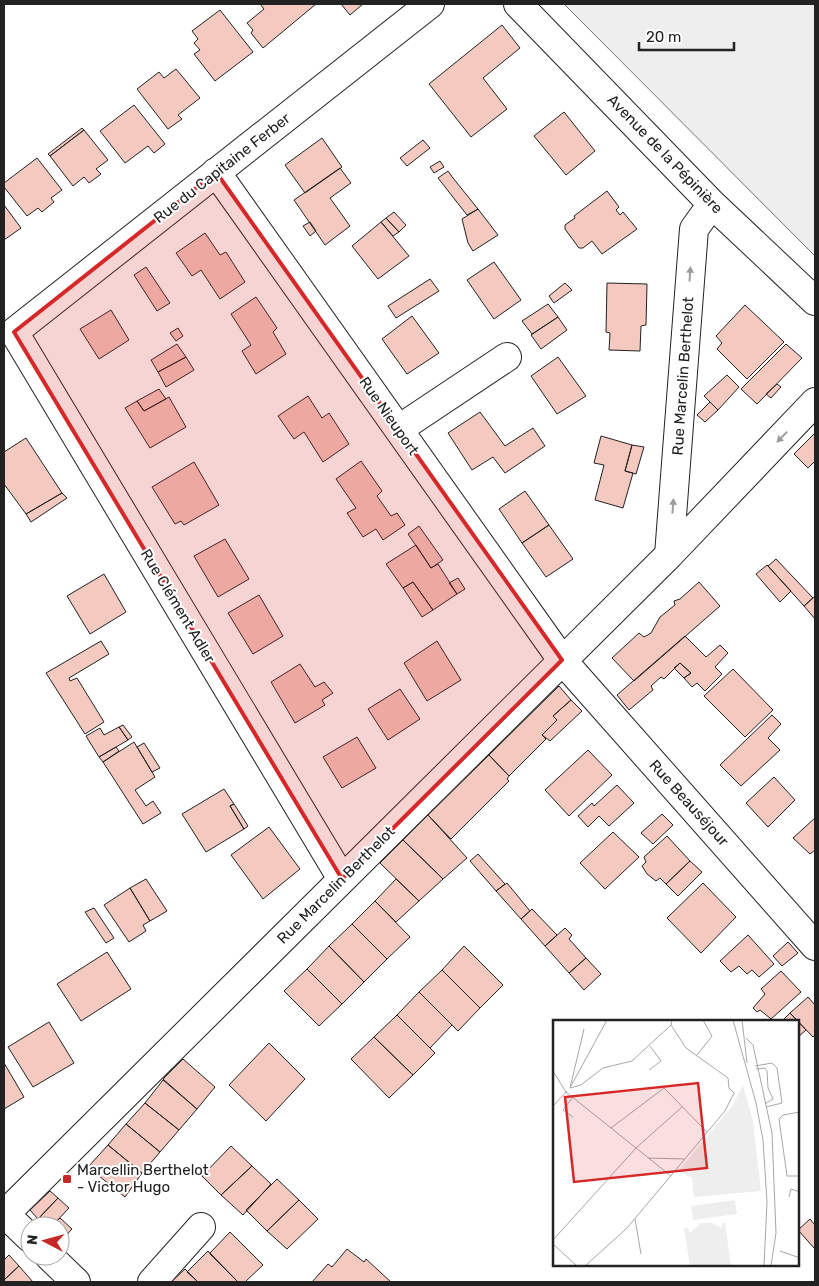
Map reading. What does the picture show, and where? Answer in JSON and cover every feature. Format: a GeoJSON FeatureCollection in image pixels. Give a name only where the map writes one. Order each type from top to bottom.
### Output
{"type":"FeatureCollection","features":[{"type":"Feature","properties":{"kind":"street","name":"Rue du Capitaine Ferber"},"geometry":{"type":"LineString","coordinates":[[14,332],[430,4]]}},
{"type":"Feature","properties":{"kind":"street","name":"Avenue de la Pépinière"},"geometry":{"type":"LineString","coordinates":[[518,4],[712,204],[815,301]]}},
{"type":"Feature","properties":{"kind":"street","name":"Rue Nieuport"},"geometry":{"type":"LineString","coordinates":[[216,172],[562,660]]}},
{"type":"Feature","properties":{"kind":"street","name":"Rue Marcelin Berthelot"},"geometry":{"type":"LineString","coordinates":[[669,555],[694,229],[712,204]]}},
{"type":"Feature","properties":{"kind":"street","name":"Rue Clément Adler"},"geometry":{"type":"LineString","coordinates":[[14,332],[342,879]]}},
{"type":"Feature","properties":{"kind":"street"},"geometry":{"type":"LineString","coordinates":[[399,430],[507,357]]}},
{"type":"Feature","properties":{"kind":"street","name":"Rue Marcelin Berthelot"},"geometry":{"type":"LineString","coordinates":[[4,1214],[669,555],[815,402]]}},
{"type":"Feature","properties":{"kind":"street","name":"Rue Beauséjour"},"geometry":{"type":"LineString","coordinates":[[562,660],[815,946]]}},
{"type":"Feature","properties":{"kind":"street"},"geometry":{"type":"LineString","coordinates":[[4,1214],[20,1229]]}},
{"type":"Feature","properties":{"kind":"street"},"geometry":{"type":"LineString","coordinates":[[152,1282],[201,1227]]}},
{"type":"Feature","properties":{"kind":"street"},"geometry":{"type":"LineString","coordinates":[[59,1266],[76,1282]]}},
{"type":"Feature","properties":{"kind":"highlighted area"},"geometry":{"type":"Polygon","coordinates":[[[216,172],[562,660],[342,879],[14,332],[216,172]]]}},
{"type":"Feature","properties":{"kind":"shaded area"},"geometry":{"type":"Polygon","coordinates":[[[564,4],[815,4],[815,256],[564,4]]]}},
{"type":"Feature","properties":{"kind":"building"},"geometry":{"type":"Polygon","coordinates":[[[260,4],[316,4],[263,48],[251,33],[253,30],[247,23],[264,9],[260,4]]]}},
{"type":"Feature","properties":{"kind":"building"},"geometry":{"type":"Polygon","coordinates":[[[341,4],[363,4],[350,15],[341,4]]]}},
{"type":"Feature","properties":{"kind":"building"},"geometry":{"type":"Polygon","coordinates":[[[220,10],[253,52],[215,81],[194,54],[200,50],[194,43],[198,39],[192,31],[220,10]]]}},
{"type":"Feature","properties":{"kind":"building"},"geometry":{"type":"Polygon","coordinates":[[[502,25],[520,48],[483,78],[507,109],[471,137],[429,84],[502,25]]]}},
{"type":"Feature","properties":{"kind":"building"},"geometry":{"type":"Polygon","coordinates":[[[176,69],[200,98],[178,115],[182,119],[168,129],[137,89],[159,72],[164,78],[176,69]]]}},
{"type":"Feature","properties":{"kind":"building"},"geometry":{"type":"Polygon","coordinates":[[[134,105],[165,144],[154,153],[148,146],[125,163],[100,131],[134,105]]]}},
{"type":"Feature","properties":{"kind":"building"},"geometry":{"type":"Polygon","coordinates":[[[564,112],[595,151],[566,175],[534,136],[564,112]]]}},
{"type":"Feature","properties":{"kind":"building"},"geometry":{"type":"Polygon","coordinates":[[[82,128],[84,130],[50,156],[48,154],[82,128]]]}},
{"type":"Feature","properties":{"kind":"building"},"geometry":{"type":"Polygon","coordinates":[[[84,130],[108,160],[96,169],[101,174],[89,183],[84,177],[73,186],[50,156],[84,130]]]}},
{"type":"Feature","properties":{"kind":"building"},"geometry":{"type":"Polygon","coordinates":[[[322,138],[342,167],[305,193],[285,165],[322,138]]]}},
{"type":"Feature","properties":{"kind":"building"},"geometry":{"type":"Polygon","coordinates":[[[423,140],[430,148],[407,166],[400,158],[423,140]]]}},
{"type":"Feature","properties":{"kind":"building"},"geometry":{"type":"Polygon","coordinates":[[[37,158],[62,190],[51,198],[54,202],[42,212],[38,208],[27,216],[4,187],[4,183],[37,158]]]}},
{"type":"Feature","properties":{"kind":"building"},"geometry":{"type":"Polygon","coordinates":[[[440,161],[444,167],[434,173],[430,167],[440,161]]]}},
{"type":"Feature","properties":{"kind":"building"},"geometry":{"type":"Polygon","coordinates":[[[340,168],[351,183],[330,198],[350,226],[325,245],[294,200],[340,168]]]}},
{"type":"Feature","properties":{"kind":"building"},"geometry":{"type":"Polygon","coordinates":[[[448,171],[478,209],[467,215],[438,178],[448,171]]]}},
{"type":"Feature","properties":{"kind":"building"},"geometry":{"type":"Polygon","coordinates":[[[607,191],[619,207],[616,210],[620,215],[623,212],[637,229],[602,254],[592,241],[583,248],[579,248],[565,229],[565,225],[607,191]]]}},
{"type":"Feature","properties":{"kind":"building"},"geometry":{"type":"Polygon","coordinates":[[[4,205],[21,228],[4,240],[4,205]]]}},
{"type":"Feature","properties":{"kind":"building"},"geometry":{"type":"Polygon","coordinates":[[[478,209],[498,235],[473,251],[468,243],[462,219],[478,209]]]}},
{"type":"Feature","properties":{"kind":"building"},"geometry":{"type":"Polygon","coordinates":[[[394,212],[406,225],[399,232],[386,218],[394,212]]]}},
{"type":"Feature","properties":{"kind":"building"},"geometry":{"type":"Polygon","coordinates":[[[386,218],[399,232],[393,236],[381,222],[386,218]]]}},
{"type":"Feature","properties":{"kind":"building"},"geometry":{"type":"Polygon","coordinates":[[[310,222],[316,231],[310,236],[303,226],[310,222]]]}},
{"type":"Feature","properties":{"kind":"building"},"geometry":{"type":"Polygon","coordinates":[[[381,222],[409,256],[378,279],[352,246],[381,222]]]}},
{"type":"Feature","properties":{"kind":"building"},"geometry":{"type":"Polygon","coordinates":[[[205,233],[220,255],[226,252],[245,282],[220,299],[201,270],[192,276],[176,253],[205,233]]]}},
{"type":"Feature","properties":{"kind":"building"},"geometry":{"type":"Polygon","coordinates":[[[494,262],[521,300],[494,319],[467,280],[494,262]]]}},
{"type":"Feature","properties":{"kind":"building"},"geometry":{"type":"Polygon","coordinates":[[[146,267],[170,303],[157,311],[134,275],[146,267]]]}},
{"type":"Feature","properties":{"kind":"building"},"geometry":{"type":"Polygon","coordinates":[[[430,279],[439,291],[396,318],[388,306],[430,279]]]}},
{"type":"Feature","properties":{"kind":"building"},"geometry":{"type":"Polygon","coordinates":[[[565,283],[572,290],[554,303],[549,296],[565,283]]]}},
{"type":"Feature","properties":{"kind":"building"},"geometry":{"type":"Polygon","coordinates":[[[607,283],[647,284],[646,325],[641,326],[640,351],[609,350],[610,333],[606,332],[607,283]]]}},
{"type":"Feature","properties":{"kind":"building"},"geometry":{"type":"Polygon","coordinates":[[[256,297],[277,328],[273,332],[286,354],[256,374],[242,351],[251,345],[231,314],[256,297]]]}},
{"type":"Feature","properties":{"kind":"building"},"geometry":{"type":"Polygon","coordinates":[[[548,304],[558,317],[532,334],[522,321],[548,304]]]}},
{"type":"Feature","properties":{"kind":"building"},"geometry":{"type":"Polygon","coordinates":[[[745,305],[784,342],[747,379],[717,349],[722,343],[716,336],[745,305]]]}},
{"type":"Feature","properties":{"kind":"building"},"geometry":{"type":"Polygon","coordinates":[[[111,310],[129,340],[99,359],[80,329],[111,310]]]}},
{"type":"Feature","properties":{"kind":"building"},"geometry":{"type":"Polygon","coordinates":[[[412,316],[439,353],[407,374],[382,339],[412,316]]]}},
{"type":"Feature","properties":{"kind":"building"},"geometry":{"type":"Polygon","coordinates":[[[558,317],[567,330],[541,349],[531,335],[558,317]]]}},
{"type":"Feature","properties":{"kind":"building"},"geometry":{"type":"Polygon","coordinates":[[[178,328],[183,336],[176,341],[170,333],[178,328]]]}},
{"type":"Feature","properties":{"kind":"building"},"geometry":{"type":"Polygon","coordinates":[[[177,344],[186,357],[158,372],[151,360],[177,344]]]}},
{"type":"Feature","properties":{"kind":"building"},"geometry":{"type":"Polygon","coordinates":[[[786,344],[802,358],[757,404],[741,389],[786,344]]]}},
{"type":"Feature","properties":{"kind":"building"},"geometry":{"type":"Polygon","coordinates":[[[186,357],[194,370],[166,387],[158,372],[186,357]]]}},
{"type":"Feature","properties":{"kind":"building"},"geometry":{"type":"Polygon","coordinates":[[[558,357],[586,396],[557,414],[531,376],[558,357]]]}},
{"type":"Feature","properties":{"kind":"building"},"geometry":{"type":"Polygon","coordinates":[[[727,375],[739,387],[718,410],[704,396],[727,375]]]}},
{"type":"Feature","properties":{"kind":"building"},"geometry":{"type":"Polygon","coordinates":[[[777,384],[781,387],[771,398],[766,394],[777,384]]]}},
{"type":"Feature","properties":{"kind":"building"},"geometry":{"type":"Polygon","coordinates":[[[159,389],[166,399],[144,411],[137,401],[159,389]]]}},
{"type":"Feature","properties":{"kind":"building"},"geometry":{"type":"Polygon","coordinates":[[[308,396],[322,418],[329,413],[349,444],[323,462],[304,432],[294,439],[278,416],[308,396]]]}},
{"type":"Feature","properties":{"kind":"building"},"geometry":{"type":"Polygon","coordinates":[[[169,397],[186,427],[150,448],[125,408],[137,401],[144,411],[169,397]]]}},
{"type":"Feature","properties":{"kind":"building"},"geometry":{"type":"Polygon","coordinates":[[[710,402],[718,410],[705,422],[697,415],[710,402]]]}},
{"type":"Feature","properties":{"kind":"building"},"geometry":{"type":"Polygon","coordinates":[[[480,412],[505,446],[533,428],[545,446],[505,473],[493,457],[472,470],[448,433],[480,412]]]}},
{"type":"Feature","properties":{"kind":"building"},"geometry":{"type":"Polygon","coordinates":[[[815,433],[815,461],[808,468],[794,454],[815,433]]]}},
{"type":"Feature","properties":{"kind":"building"},"geometry":{"type":"Polygon","coordinates":[[[601,436],[632,445],[625,471],[633,473],[623,508],[595,500],[604,465],[594,463],[601,436]]]}},
{"type":"Feature","properties":{"kind":"building"},"geometry":{"type":"Polygon","coordinates":[[[26,438],[62,493],[26,514],[4,484],[4,452],[26,438]]]}},
{"type":"Feature","properties":{"kind":"building"},"geometry":{"type":"Polygon","coordinates":[[[632,445],[644,447],[636,474],[625,471],[632,445]]]}},
{"type":"Feature","properties":{"kind":"building"},"geometry":{"type":"Polygon","coordinates":[[[361,461],[382,491],[377,496],[391,516],[397,513],[405,525],[383,540],[376,529],[363,537],[347,513],[356,508],[336,479],[361,461]]]}},
{"type":"Feature","properties":{"kind":"building"},"geometry":{"type":"Polygon","coordinates":[[[194,462],[219,505],[184,525],[181,521],[175,524],[152,487],[194,462]]]}},
{"type":"Feature","properties":{"kind":"building"},"geometry":{"type":"Polygon","coordinates":[[[525,491],[549,525],[522,543],[499,509],[525,491]]]}},
{"type":"Feature","properties":{"kind":"building"},"geometry":{"type":"Polygon","coordinates":[[[62,493],[67,498],[31,522],[26,514],[62,493]]]}},
{"type":"Feature","properties":{"kind":"building"},"geometry":{"type":"Polygon","coordinates":[[[549,525],[573,559],[546,577],[522,543],[549,525]]]}},
{"type":"Feature","properties":{"kind":"building"},"geometry":{"type":"Polygon","coordinates":[[[419,526],[443,560],[431,568],[408,534],[419,526]]]}},
{"type":"Feature","properties":{"kind":"building"},"geometry":{"type":"Polygon","coordinates":[[[225,539],[249,579],[218,597],[194,556],[225,539]]]}},
{"type":"Feature","properties":{"kind":"building"},"geometry":{"type":"Polygon","coordinates":[[[416,545],[431,568],[438,564],[457,594],[433,610],[413,582],[403,588],[386,564],[416,545]]]}},
{"type":"Feature","properties":{"kind":"building"},"geometry":{"type":"Polygon","coordinates":[[[776,559],[813,598],[804,606],[768,566],[776,559]]]}},
{"type":"Feature","properties":{"kind":"building"},"geometry":{"type":"Polygon","coordinates":[[[767,565],[791,591],[780,602],[756,574],[767,565]]]}},
{"type":"Feature","properties":{"kind":"building"},"geometry":{"type":"Polygon","coordinates":[[[104,574],[126,612],[90,634],[67,596],[104,574]]]}},
{"type":"Feature","properties":{"kind":"building"},"geometry":{"type":"Polygon","coordinates":[[[458,578],[465,589],[457,594],[449,583],[458,578]]]}},
{"type":"Feature","properties":{"kind":"building"},"geometry":{"type":"Polygon","coordinates":[[[413,582],[433,610],[422,617],[403,588],[413,582]]]}},
{"type":"Feature","properties":{"kind":"building"},"geometry":{"type":"Polygon","coordinates":[[[699,582],[720,606],[634,681],[612,658],[639,633],[644,637],[651,633],[660,617],[675,605],[674,601],[680,599],[699,582]]]}},
{"type":"Feature","properties":{"kind":"building"},"geometry":{"type":"Polygon","coordinates":[[[259,595],[283,636],[253,654],[228,613],[259,595]]]}},
{"type":"Feature","properties":{"kind":"building"},"geometry":{"type":"Polygon","coordinates":[[[815,596],[815,619],[804,606],[815,596]]]}},
{"type":"Feature","properties":{"kind":"building"},"geometry":{"type":"Polygon","coordinates":[[[685,636],[706,657],[720,645],[728,653],[715,667],[722,674],[705,691],[697,683],[692,687],[684,678],[691,673],[680,663],[664,679],[661,677],[651,686],[653,690],[629,710],[617,695],[685,636]]]}},
{"type":"Feature","properties":{"kind":"building"},"geometry":{"type":"Polygon","coordinates":[[[101,641],[109,654],[69,678],[70,681],[77,678],[104,722],[85,734],[46,673],[101,641]]]}},
{"type":"Feature","properties":{"kind":"building"},"geometry":{"type":"Polygon","coordinates":[[[437,641],[461,680],[427,701],[404,663],[437,641]]]}},
{"type":"Feature","properties":{"kind":"building"},"geometry":{"type":"Polygon","coordinates":[[[680,663],[691,673],[684,678],[674,668],[680,663]]]}},
{"type":"Feature","properties":{"kind":"building"},"geometry":{"type":"Polygon","coordinates":[[[300,664],[315,687],[324,682],[333,693],[322,700],[325,705],[295,723],[271,682],[300,664]]]}},
{"type":"Feature","properties":{"kind":"building"},"geometry":{"type":"Polygon","coordinates":[[[733,669],[773,710],[745,737],[704,696],[733,669]]]}},
{"type":"Feature","properties":{"kind":"building"},"geometry":{"type":"Polygon","coordinates":[[[559,686],[571,700],[553,716],[557,720],[542,735],[546,739],[509,776],[489,755],[559,686]]]}},
{"type":"Feature","properties":{"kind":"building"},"geometry":{"type":"Polygon","coordinates":[[[400,689],[420,719],[388,740],[368,709],[400,689]]]}},
{"type":"Feature","properties":{"kind":"building"},"geometry":{"type":"Polygon","coordinates":[[[571,700],[582,711],[550,741],[542,735],[557,720],[553,716],[571,700]]]}},
{"type":"Feature","properties":{"kind":"building"},"geometry":{"type":"Polygon","coordinates":[[[772,715],[781,724],[768,738],[780,750],[741,786],[720,765],[772,715]]]}},
{"type":"Feature","properties":{"kind":"building"},"geometry":{"type":"Polygon","coordinates":[[[123,725],[132,737],[128,740],[119,727],[123,725]]]}},
{"type":"Feature","properties":{"kind":"building"},"geometry":{"type":"Polygon","coordinates":[[[119,727],[128,740],[99,757],[86,736],[100,728],[104,735],[119,727]]]}},
{"type":"Feature","properties":{"kind":"building"},"geometry":{"type":"Polygon","coordinates":[[[357,737],[376,768],[342,788],[323,757],[357,737]]]}},
{"type":"Feature","properties":{"kind":"building"},"geometry":{"type":"Polygon","coordinates":[[[134,742],[155,777],[135,790],[146,806],[153,801],[161,813],[143,824],[103,762],[134,742]]]}},
{"type":"Feature","properties":{"kind":"building"},"geometry":{"type":"Polygon","coordinates":[[[144,743],[160,768],[152,772],[137,747],[144,743]]]}},
{"type":"Feature","properties":{"kind":"building"},"geometry":{"type":"Polygon","coordinates":[[[116,747],[119,751],[103,762],[99,757],[116,747]]]}},
{"type":"Feature","properties":{"kind":"building"},"geometry":{"type":"Polygon","coordinates":[[[588,750],[612,775],[569,816],[545,790],[588,750]]]}},
{"type":"Feature","properties":{"kind":"building"},"geometry":{"type":"Polygon","coordinates":[[[489,755],[509,776],[507,779],[509,781],[451,839],[428,815],[489,755]]]}},
{"type":"Feature","properties":{"kind":"building"},"geometry":{"type":"Polygon","coordinates":[[[774,777],[795,800],[768,827],[746,803],[774,777]]]}},
{"type":"Feature","properties":{"kind":"building"},"geometry":{"type":"Polygon","coordinates":[[[617,785],[634,803],[609,826],[599,816],[588,827],[578,816],[592,803],[594,806],[617,785]]]}},
{"type":"Feature","properties":{"kind":"building"},"geometry":{"type":"Polygon","coordinates":[[[224,789],[234,804],[230,806],[244,829],[206,852],[182,814],[224,789]]]}},
{"type":"Feature","properties":{"kind":"building"},"geometry":{"type":"Polygon","coordinates":[[[234,804],[248,826],[244,829],[230,806],[234,804]]]}},
{"type":"Feature","properties":{"kind":"building"},"geometry":{"type":"Polygon","coordinates":[[[662,814],[673,825],[653,844],[641,833],[662,814]]]}},
{"type":"Feature","properties":{"kind":"building"},"geometry":{"type":"Polygon","coordinates":[[[428,815],[467,858],[443,879],[403,840],[428,815]]]}},
{"type":"Feature","properties":{"kind":"building"},"geometry":{"type":"Polygon","coordinates":[[[815,818],[815,850],[810,854],[793,838],[815,818]]]}},
{"type":"Feature","properties":{"kind":"building"},"geometry":{"type":"Polygon","coordinates":[[[269,827],[300,869],[263,899],[231,855],[269,827]]]}},
{"type":"Feature","properties":{"kind":"building"},"geometry":{"type":"Polygon","coordinates":[[[613,832],[639,857],[605,889],[580,863],[613,832]]]}},
{"type":"Feature","properties":{"kind":"building"},"geometry":{"type":"Polygon","coordinates":[[[667,836],[690,861],[666,884],[660,878],[656,881],[647,874],[642,866],[646,862],[644,857],[667,836]]]}},
{"type":"Feature","properties":{"kind":"building"},"geometry":{"type":"Polygon","coordinates":[[[403,840],[443,879],[419,901],[380,863],[403,840]]]}},
{"type":"Feature","properties":{"kind":"building"},"geometry":{"type":"Polygon","coordinates":[[[478,854],[505,884],[496,891],[470,861],[478,854]]]}},
{"type":"Feature","properties":{"kind":"building"},"geometry":{"type":"Polygon","coordinates":[[[690,861],[702,872],[678,896],[666,884],[690,861]]]}},
{"type":"Feature","properties":{"kind":"building"},"geometry":{"type":"Polygon","coordinates":[[[146,879],[167,911],[150,921],[130,888],[146,879]]]}},
{"type":"Feature","properties":{"kind":"building"},"geometry":{"type":"Polygon","coordinates":[[[396,879],[419,901],[396,922],[375,901],[396,879]]]}},
{"type":"Feature","properties":{"kind":"building"},"geometry":{"type":"Polygon","coordinates":[[[507,883],[530,911],[521,919],[496,891],[507,883]]]}},
{"type":"Feature","properties":{"kind":"building"},"geometry":{"type":"Polygon","coordinates":[[[703,883],[736,917],[701,953],[667,918],[703,883]]]}},
{"type":"Feature","properties":{"kind":"building"},"geometry":{"type":"Polygon","coordinates":[[[130,888],[150,921],[143,925],[146,931],[129,942],[104,905],[130,888]]]}},
{"type":"Feature","properties":{"kind":"building"},"geometry":{"type":"Polygon","coordinates":[[[375,901],[410,937],[387,959],[352,924],[375,901]]]}},
{"type":"Feature","properties":{"kind":"building"},"geometry":{"type":"Polygon","coordinates":[[[94,908],[114,938],[106,943],[85,912],[94,908]]]}},
{"type":"Feature","properties":{"kind":"building"},"geometry":{"type":"Polygon","coordinates":[[[532,909],[557,935],[545,946],[521,919],[532,909]]]}},
{"type":"Feature","properties":{"kind":"building"},"geometry":{"type":"Polygon","coordinates":[[[352,924],[387,959],[364,982],[329,946],[352,924]]]}},
{"type":"Feature","properties":{"kind":"building"},"geometry":{"type":"Polygon","coordinates":[[[565,928],[572,935],[569,939],[586,958],[569,973],[545,946],[565,928]]]}},
{"type":"Feature","properties":{"kind":"building"},"geometry":{"type":"Polygon","coordinates":[[[748,935],[774,964],[759,977],[752,970],[747,974],[739,966],[731,972],[720,961],[748,935]]]}},
{"type":"Feature","properties":{"kind":"building"},"geometry":{"type":"Polygon","coordinates":[[[788,942],[798,953],[782,966],[773,956],[788,942]]]}},
{"type":"Feature","properties":{"kind":"building"},"geometry":{"type":"Polygon","coordinates":[[[329,946],[364,982],[342,1004],[307,969],[329,946]]]}},
{"type":"Feature","properties":{"kind":"building"},"geometry":{"type":"Polygon","coordinates":[[[464,946],[503,985],[480,1008],[442,970],[464,946]]]}},
{"type":"Feature","properties":{"kind":"building"},"geometry":{"type":"Polygon","coordinates":[[[107,952],[131,989],[81,1021],[57,984],[107,952]]]}},
{"type":"Feature","properties":{"kind":"building"},"geometry":{"type":"Polygon","coordinates":[[[586,958],[601,974],[584,990],[569,973],[586,958]]]}},
{"type":"Feature","properties":{"kind":"building"},"geometry":{"type":"Polygon","coordinates":[[[307,969],[342,1004],[319,1026],[284,991],[307,969]]]}},
{"type":"Feature","properties":{"kind":"building"},"geometry":{"type":"Polygon","coordinates":[[[442,970],[480,1008],[458,1031],[419,992],[442,970]]]}},
{"type":"Feature","properties":{"kind":"building"},"geometry":{"type":"Polygon","coordinates":[[[781,971],[801,992],[771,1019],[760,1010],[757,1012],[753,1008],[765,994],[761,989],[781,971]]]}},
{"type":"Feature","properties":{"kind":"building"},"geometry":{"type":"Polygon","coordinates":[[[419,992],[452,1025],[430,1048],[397,1015],[419,992]]]}},
{"type":"Feature","properties":{"kind":"building"},"geometry":{"type":"Polygon","coordinates":[[[808,997],[815,1005],[815,1035],[813,1037],[799,1022],[799,1020],[790,1013],[808,997]]]}},
{"type":"Feature","properties":{"kind":"building"},"geometry":{"type":"Polygon","coordinates":[[[790,1013],[797,1020],[783,1020],[790,1013]]]}},
{"type":"Feature","properties":{"kind":"building"},"geometry":{"type":"Polygon","coordinates":[[[397,1015],[435,1053],[413,1075],[374,1037],[397,1015]]]}},
{"type":"Feature","properties":{"kind":"building"},"geometry":{"type":"Polygon","coordinates":[[[49,1022],[74,1063],[33,1087],[8,1047],[49,1022]]]}},
{"type":"Feature","properties":{"kind":"building"},"geometry":{"type":"Polygon","coordinates":[[[799,1023],[806,1030],[799,1036],[799,1023]]]}},
{"type":"Feature","properties":{"kind":"building"},"geometry":{"type":"Polygon","coordinates":[[[374,1037],[413,1075],[389,1098],[351,1059],[374,1037]]]}},
{"type":"Feature","properties":{"kind":"building"},"geometry":{"type":"Polygon","coordinates":[[[269,1043],[305,1079],[266,1121],[229,1085],[269,1043]]]}},
{"type":"Feature","properties":{"kind":"building"},"geometry":{"type":"Polygon","coordinates":[[[183,1059],[215,1087],[197,1109],[163,1079],[183,1059]]]}},
{"type":"Feature","properties":{"kind":"building"},"geometry":{"type":"Polygon","coordinates":[[[4,1063],[24,1097],[4,1109],[4,1063]]]}},
{"type":"Feature","properties":{"kind":"building"},"geometry":{"type":"Polygon","coordinates":[[[163,1080],[197,1109],[179,1130],[145,1103],[163,1080]]]}},
{"type":"Feature","properties":{"kind":"building"},"geometry":{"type":"Polygon","coordinates":[[[145,1103],[179,1130],[160,1152],[126,1124],[145,1103]]]}},
{"type":"Feature","properties":{"kind":"building"},"geometry":{"type":"Polygon","coordinates":[[[126,1124],[160,1152],[142,1173],[108,1145],[126,1124]]]}},
{"type":"Feature","properties":{"kind":"building"},"geometry":{"type":"Polygon","coordinates":[[[108,1145],[142,1173],[125,1197],[88,1167],[108,1145]]]}},
{"type":"Feature","properties":{"kind":"building"},"geometry":{"type":"Polygon","coordinates":[[[231,1146],[252,1166],[221,1195],[202,1176],[231,1146]]]}},
{"type":"Feature","properties":{"kind":"building"},"geometry":{"type":"Polygon","coordinates":[[[252,1166],[271,1184],[243,1215],[221,1195],[252,1166]]]}},
{"type":"Feature","properties":{"kind":"building"},"geometry":{"type":"Polygon","coordinates":[[[277,1179],[299,1200],[267,1231],[246,1210],[277,1179]]]}},
{"type":"Feature","properties":{"kind":"building"},"geometry":{"type":"Polygon","coordinates":[[[50,1191],[58,1198],[41,1216],[35,1216],[30,1210],[50,1191]]]}},
{"type":"Feature","properties":{"kind":"building"},"geometry":{"type":"Polygon","coordinates":[[[58,1198],[69,1208],[61,1216],[41,1216],[58,1198]]]}},
{"type":"Feature","properties":{"kind":"building"},"geometry":{"type":"Polygon","coordinates":[[[299,1200],[318,1219],[287,1249],[267,1231],[299,1200]]]}},
{"type":"Feature","properties":{"kind":"building"},"geometry":{"type":"Polygon","coordinates":[[[810,1219],[815,1225],[815,1249],[799,1231],[810,1219]]]}},
{"type":"Feature","properties":{"kind":"building"},"geometry":{"type":"Polygon","coordinates":[[[230,1232],[263,1265],[245,1282],[238,1282],[210,1253],[230,1232]]]}},
{"type":"Feature","properties":{"kind":"building"},"geometry":{"type":"Polygon","coordinates":[[[347,1249],[364,1262],[366,1259],[391,1282],[312,1282],[328,1264],[332,1267],[347,1249]]]}},
{"type":"Feature","properties":{"kind":"building"},"geometry":{"type":"Polygon","coordinates":[[[208,1251],[238,1282],[198,1282],[187,1272],[208,1251]]]}},
{"type":"Feature","properties":{"kind":"building"},"geometry":{"type":"Polygon","coordinates":[[[9,1255],[19,1266],[4,1280],[4,1260],[9,1255]]]}},
{"type":"Feature","properties":{"kind":"building"},"geometry":{"type":"Polygon","coordinates":[[[19,1266],[33,1282],[4,1282],[4,1280],[19,1266]]]}},
{"type":"Feature","properties":{"kind":"building"},"geometry":{"type":"Polygon","coordinates":[[[185,1269],[198,1282],[171,1282],[185,1269]]]}},
{"type":"Feature","properties":{"kind":"place","name":"Marcellin Berthelot - Victor Hugo"},"geometry":{"type":"Point","coordinates":[67,1179]}}]}
